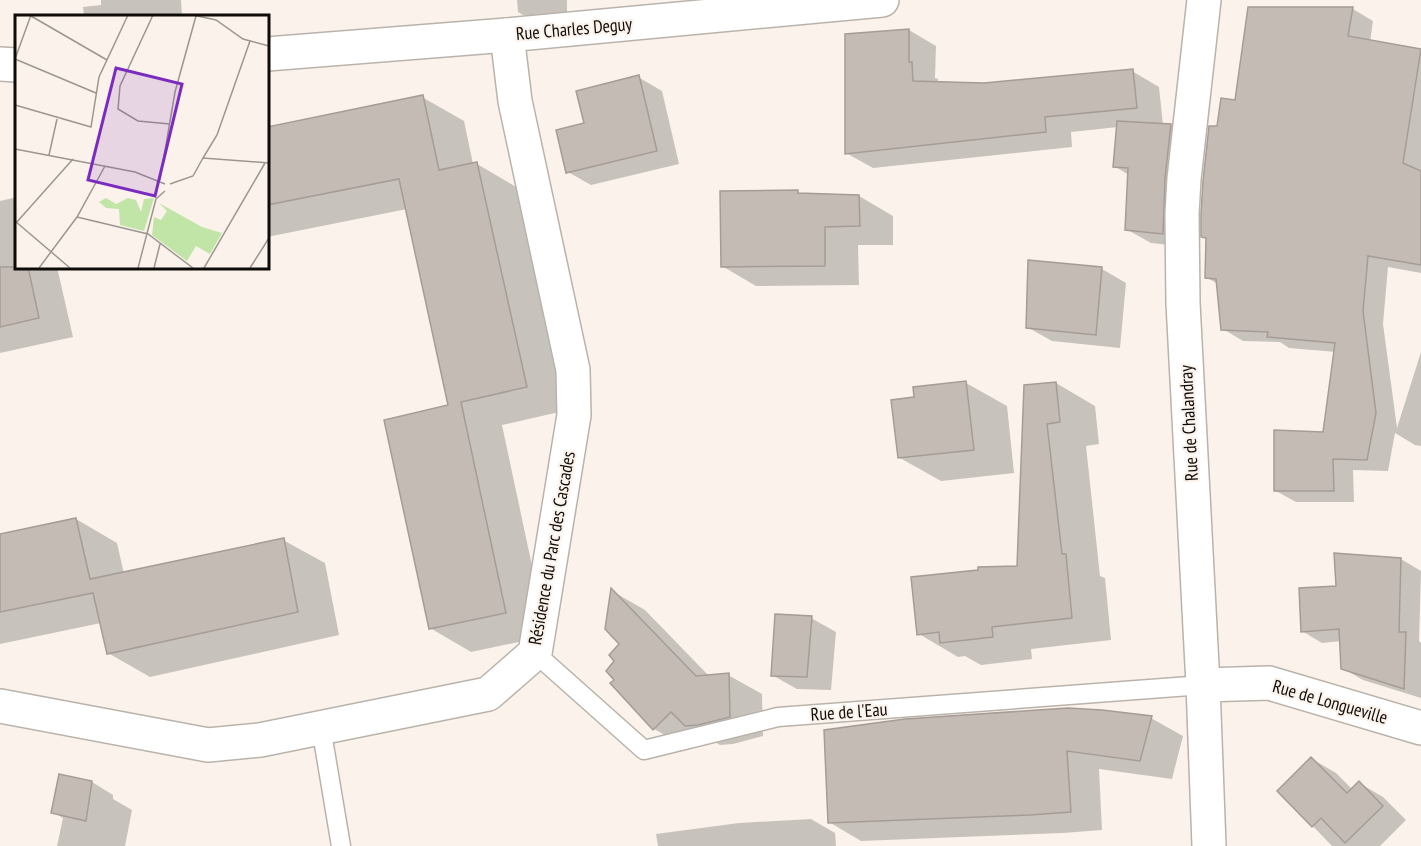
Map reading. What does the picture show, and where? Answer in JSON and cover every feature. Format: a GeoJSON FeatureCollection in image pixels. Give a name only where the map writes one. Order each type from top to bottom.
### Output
{"type":"FeatureCollection","features":[{"type":"Feature","properties":{"kind":"street","name":"Rue Charles Deguy"},"geometry":{"type":"LineString","coordinates":[[268,54],[507,35],[882,0]]}},
{"type":"Feature","properties":{"kind":"street","name":"Rue de Chalandray"},"geometry":{"type":"LineString","coordinates":[[1204,0],[1182,214],[1183,303],[1209,846]]}},
{"type":"Feature","properties":{"kind":"street","name":"Résidence du Parc des Cascades"},"geometry":{"type":"LineString","coordinates":[[0,706],[208,744],[260,740],[488,694],[535,653],[574,415],[573,370],[515,101],[507,35]]}},
{"type":"Feature","properties":{"kind":"street","name":"Rue de Longueville"},"geometry":{"type":"LineString","coordinates":[[1203,685],[1269,683],[1421,728]]}},
{"type":"Feature","properties":{"kind":"lane","name":"Rue de l'Eau"},"geometry":{"type":"LineString","coordinates":[[535,653],[645,750],[778,717],[1203,685]]}},
{"type":"Feature","properties":{"kind":"lane"},"geometry":{"type":"LineString","coordinates":[[321,727],[340,846]]}},
{"type":"Feature","properties":{"kind":"building"},"geometry":{"type":"Polygon","coordinates":[[[1248,7],[1353,7],[1348,36],[1421,49],[1403,163],[1421,171],[1421,265],[1368,256],[1363,311],[1376,413],[1367,460],[1333,459],[1334,491],[1274,491],[1274,430],[1323,432],[1335,343],[1267,337],[1268,332],[1221,330],[1216,279],[1205,278],[1206,238],[1201,237],[1201,214],[1209,126],[1217,126],[1221,98],[1235,100],[1248,7]]]}},
{"type":"Feature","properties":{"kind":"building"},"geometry":{"type":"Polygon","coordinates":[[[909,29],[909,62],[912,62],[913,81],[984,83],[1133,69],[1137,108],[1045,117],[1046,132],[845,154],[845,34],[909,29]]]}},
{"type":"Feature","properties":{"kind":"building"},"geometry":{"type":"Polygon","coordinates":[[[639,75],[657,151],[566,173],[556,130],[584,123],[576,91],[639,75]]]}},
{"type":"Feature","properties":{"kind":"building"},"geometry":{"type":"Polygon","coordinates":[[[423,95],[439,170],[477,162],[527,387],[461,402],[506,613],[429,629],[384,420],[448,405],[399,179],[268,205],[268,127],[423,95]]]}},
{"type":"Feature","properties":{"kind":"building"},"geometry":{"type":"Polygon","coordinates":[[[1117,121],[1171,124],[1165,178],[1163,234],[1125,230],[1128,168],[1113,167],[1117,121]]]}},
{"type":"Feature","properties":{"kind":"building"},"geometry":{"type":"Polygon","coordinates":[[[798,190],[798,193],[859,195],[860,226],[825,227],[825,266],[721,267],[720,191],[798,190]]]}},
{"type":"Feature","properties":{"kind":"building"},"geometry":{"type":"Polygon","coordinates":[[[1028,260],[1102,267],[1096,335],[1026,328],[1028,260]]]}},
{"type":"Feature","properties":{"kind":"building"},"geometry":{"type":"Polygon","coordinates":[[[0,267],[28,268],[39,318],[0,327],[0,267]]]}},
{"type":"Feature","properties":{"kind":"building"},"geometry":{"type":"Polygon","coordinates":[[[966,381],[974,450],[898,458],[891,400],[914,397],[913,387],[966,381]]]}},
{"type":"Feature","properties":{"kind":"building"},"geometry":{"type":"Polygon","coordinates":[[[1056,382],[1060,422],[1047,424],[1062,554],[1066,554],[1072,618],[992,627],[993,637],[940,643],[939,632],[917,635],[911,577],[978,570],[978,567],[1017,566],[1024,385],[1056,382]]]}},
{"type":"Feature","properties":{"kind":"building"},"geometry":{"type":"Polygon","coordinates":[[[76,518],[90,579],[284,538],[298,612],[107,654],[93,593],[0,612],[0,534],[76,518]]]}},
{"type":"Feature","properties":{"kind":"building"},"geometry":{"type":"Polygon","coordinates":[[[1334,553],[1401,558],[1399,632],[1406,632],[1404,689],[1341,669],[1339,629],[1301,632],[1299,588],[1336,586],[1334,553]]]}},
{"type":"Feature","properties":{"kind":"building"},"geometry":{"type":"Polygon","coordinates":[[[611,588],[696,676],[729,673],[730,717],[685,726],[671,712],[653,730],[610,683],[614,680],[606,671],[614,661],[609,655],[619,644],[605,629],[611,588]]]}},
{"type":"Feature","properties":{"kind":"building"},"geometry":{"type":"Polygon","coordinates":[[[775,614],[812,616],[807,677],[771,676],[775,614]]]}},
{"type":"Feature","properties":{"kind":"building"},"geometry":{"type":"Polygon","coordinates":[[[1068,708],[1152,716],[1140,761],[1067,751],[1071,812],[828,823],[824,730],[905,719],[1068,708]]]}},
{"type":"Feature","properties":{"kind":"building"},"geometry":{"type":"Polygon","coordinates":[[[1311,757],[1347,793],[1359,781],[1383,806],[1345,843],[1321,818],[1312,827],[1277,791],[1311,757]]]}},
{"type":"Feature","properties":{"kind":"building"},"geometry":{"type":"Polygon","coordinates":[[[59,774],[92,781],[86,821],[51,813],[59,774]]]}}]}
